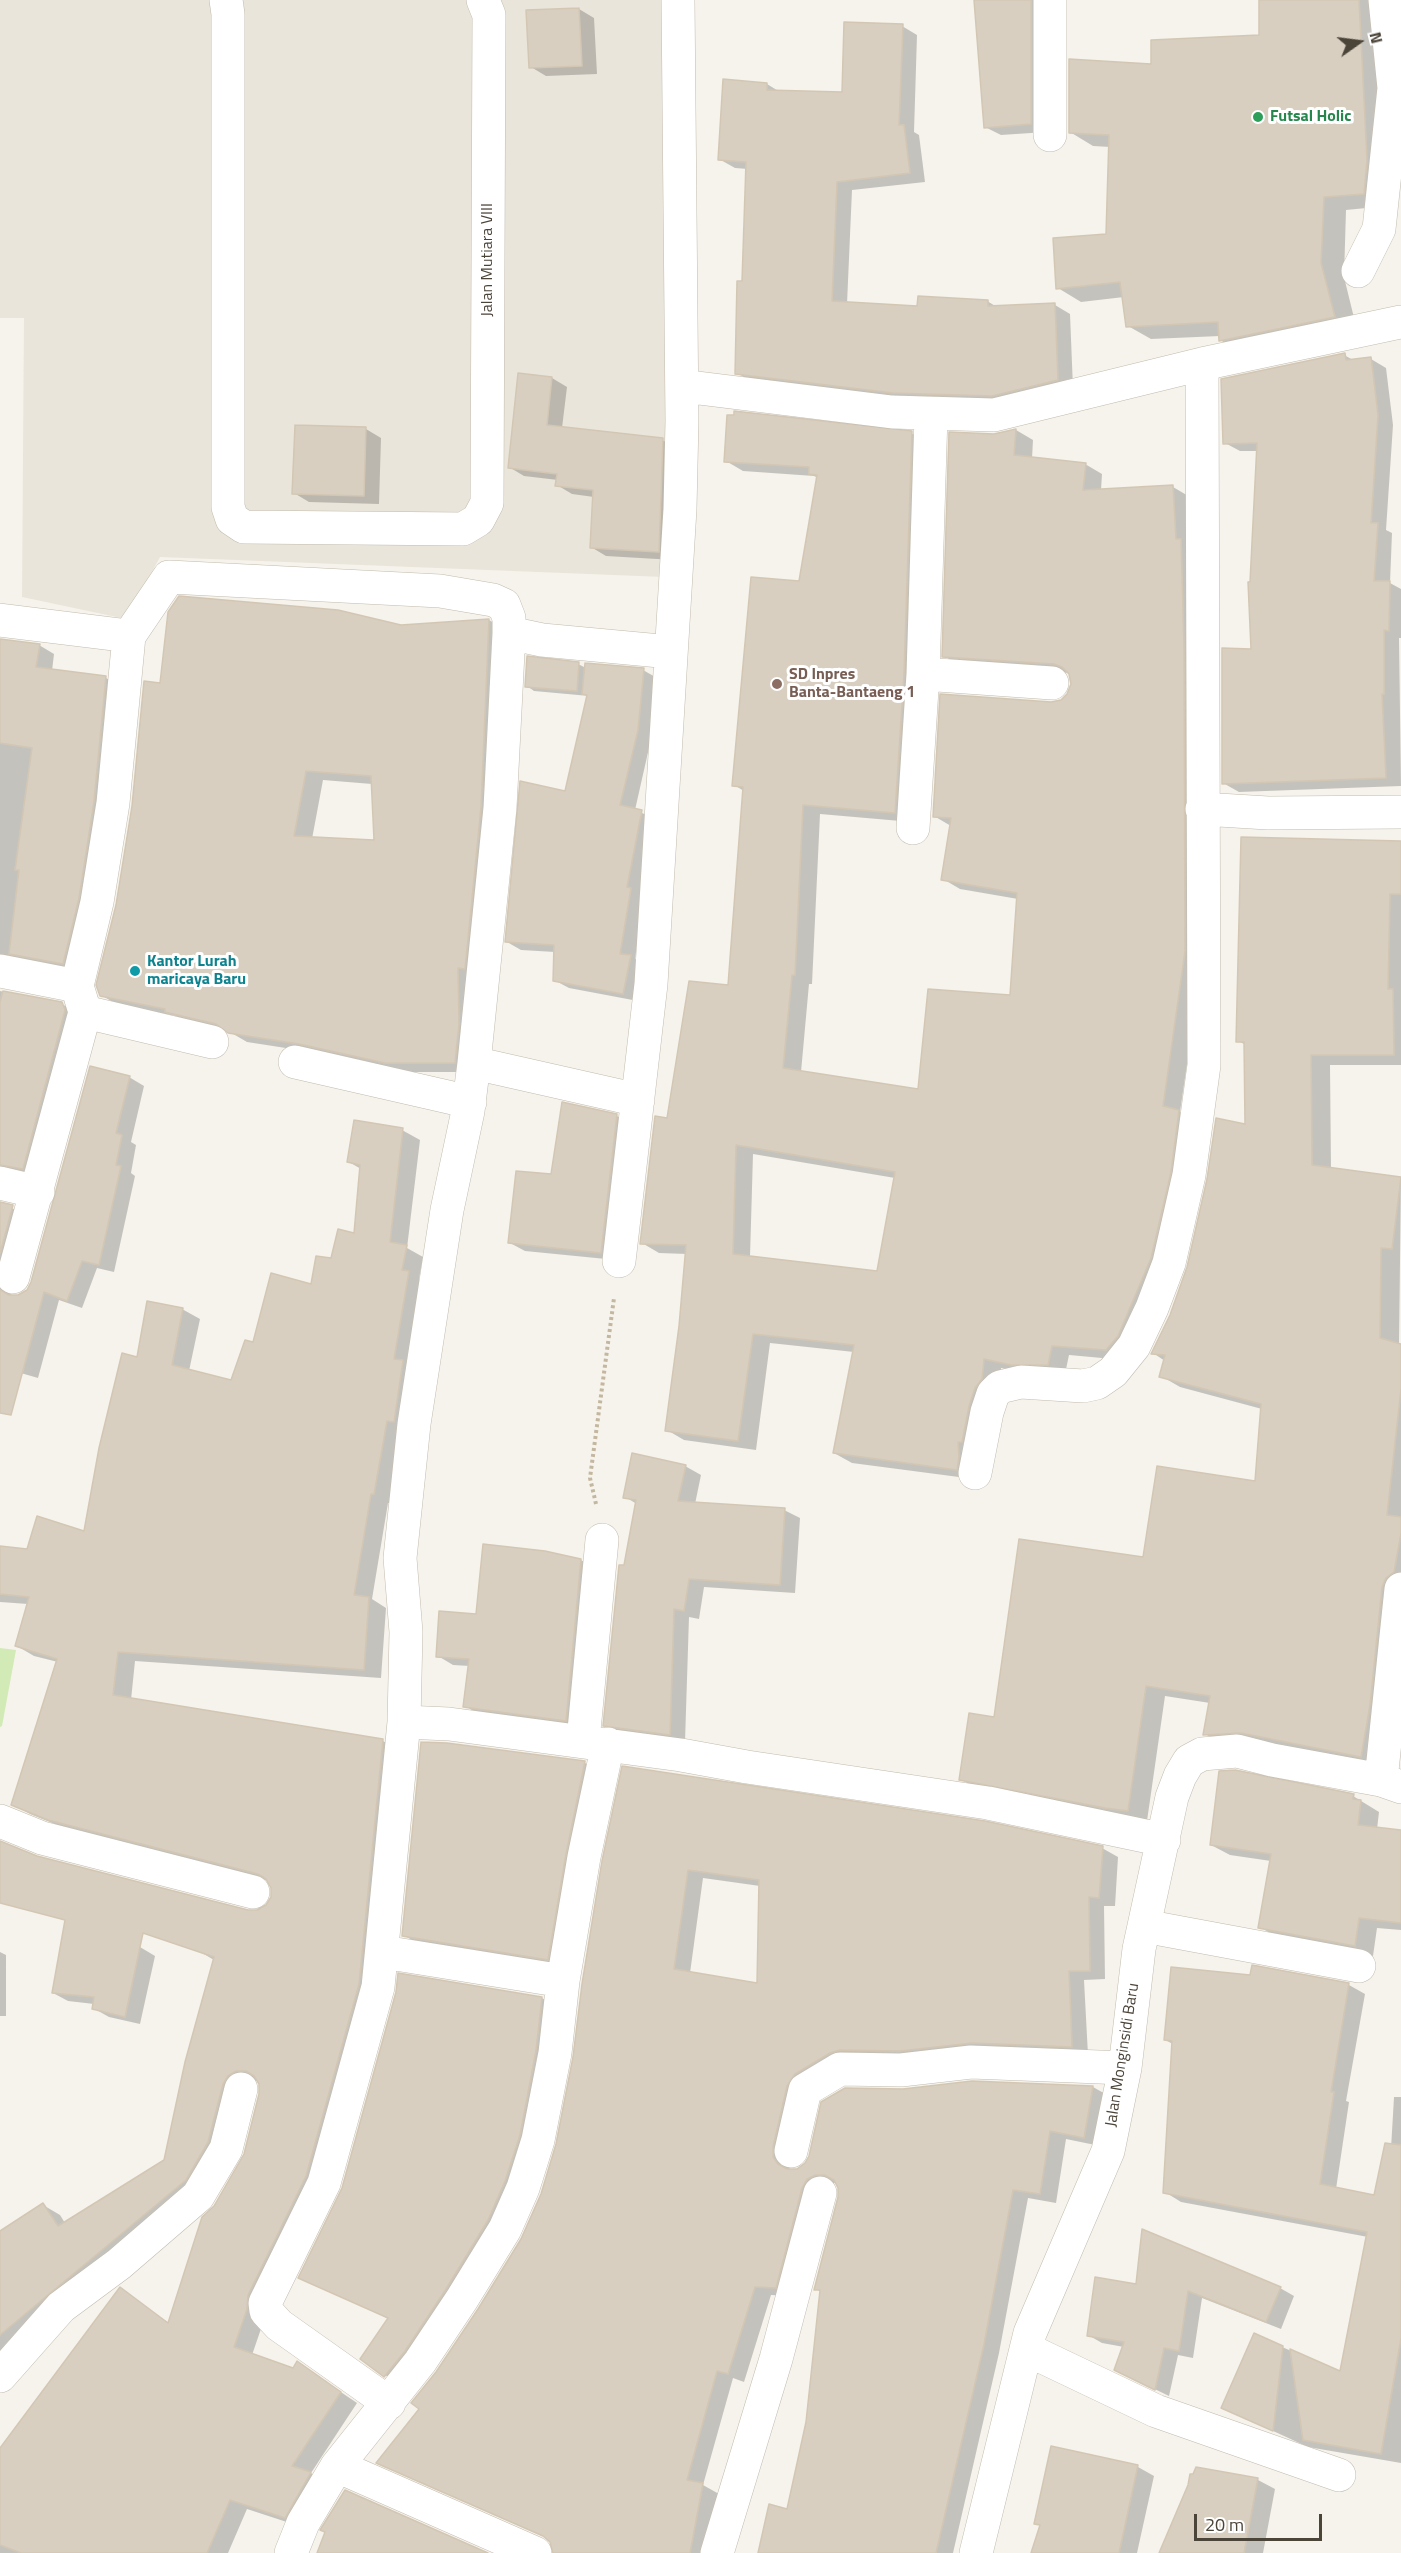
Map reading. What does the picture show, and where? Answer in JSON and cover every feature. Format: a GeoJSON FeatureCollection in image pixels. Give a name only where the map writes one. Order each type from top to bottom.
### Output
{"type":"FeatureCollection","features":[{"type":"Feature","properties":{"kind":"street","name":"Jalan Mutiara VIII"},"geometry":{"type":"LineString","coordinates":[[226,0],[228,14],[228,507],[232,519],[244,527],[463,530],[478,520],[487,503],[489,15],[483,0]]}},
{"type":"Feature","properties":{"kind":"street"},"geometry":{"type":"LineString","coordinates":[[619,1262],[651,984],[680,509],[682,386],[678,0]]}},
{"type":"Feature","properties":{"kind":"street"},"geometry":{"type":"LineString","coordinates":[[1050,0],[1050,135]]}},
{"type":"Feature","properties":{"kind":"street"},"geometry":{"type":"LineString","coordinates":[[1358,272],[1379,228],[1398,88],[1385,0]]}},
{"type":"Feature","properties":{"kind":"street"},"geometry":{"type":"LineString","coordinates":[[682,386],[891,412],[931,415],[994,415],[1202,364],[1401,322]]}},
{"type":"Feature","properties":{"kind":"street"},"geometry":{"type":"LineString","coordinates":[[975,1473],[987,1412],[993,1394],[1000,1387],[1021,1382],[1083,1386],[1097,1383],[1113,1372],[1134,1346],[1152,1308],[1169,1263],[1189,1175],[1204,1065],[1202,364]]}},
{"type":"Feature","properties":{"kind":"street"},"geometry":{"type":"LineString","coordinates":[[913,828],[923,674],[931,415]]}},
{"type":"Feature","properties":{"kind":"street"},"geometry":{"type":"LineString","coordinates":[[13,1277],[38,1192],[81,999],[113,803],[129,636],[169,577],[440,591],[493,600],[504,605],[509,618],[509,633],[500,807],[470,1102],[447,1210],[413,1436],[400,1558],[406,1632],[404,1722],[378,1987],[324,2183],[265,2303],[268,2314],[279,2325],[389,2403]]}},
{"type":"Feature","properties":{"kind":"street"},"geometry":{"type":"LineString","coordinates":[[0,620],[129,636]]}},
{"type":"Feature","properties":{"kind":"street"},"geometry":{"type":"LineString","coordinates":[[509,633],[542,640],[671,652]]}},
{"type":"Feature","properties":{"kind":"street"},"geometry":{"type":"LineString","coordinates":[[923,674],[1052,683]]}},
{"type":"Feature","properties":{"kind":"street"},"geometry":{"type":"LineString","coordinates":[[1202,808],[1268,813],[1401,812]]}},
{"type":"Feature","properties":{"kind":"street"},"geometry":{"type":"LineString","coordinates":[[0,971],[212,1042]]}},
{"type":"Feature","properties":{"kind":"street"},"geometry":{"type":"LineString","coordinates":[[295,1062],[470,1102]]}},
{"type":"Feature","properties":{"kind":"street"},"geometry":{"type":"LineString","coordinates":[[474,1063],[638,1100]]}},
{"type":"Feature","properties":{"kind":"street"},"geometry":{"type":"LineString","coordinates":[[0,1183],[38,1192]]}},
{"type":"Feature","properties":{"kind":"street"},"geometry":{"type":"LineString","coordinates":[[291,2553],[303,2523],[337,2466],[420,2362],[505,2229],[523,2188],[538,2140],[555,2053],[563,1981],[584,1857],[595,1743],[602,1540]]}},
{"type":"Feature","properties":{"kind":"street"},"geometry":{"type":"LineString","coordinates":[[1391,1783],[1401,1589]]}},
{"type":"Feature","properties":{"kind":"street"},"geometry":{"type":"LineString","coordinates":[[404,1722],[449,1724],[595,1743],[988,1803],[1164,1840]]}},
{"type":"Feature","properties":{"kind":"street","name":"Jalan Monginsidi Baru"},"geometry":{"type":"LineString","coordinates":[[976,2553],[1026,2349],[1036,2317],[1057,2266],[1074,2234],[1090,2189],[1108,2151],[1125,2068],[1138,1949],[1172,1797],[1180,1776],[1190,1761],[1202,1754],[1237,1751],[1391,1783]]}},
{"type":"Feature","properties":{"kind":"street"},"geometry":{"type":"LineString","coordinates":[[0,1821],[42,1838],[254,1892]]}},
{"type":"Feature","properties":{"kind":"street"},"geometry":{"type":"LineString","coordinates":[[1144,1926],[1359,1965]]}},
{"type":"Feature","properties":{"kind":"street"},"geometry":{"type":"LineString","coordinates":[[382,1952],[563,1981]]}},
{"type":"Feature","properties":{"kind":"street"},"geometry":{"type":"LineString","coordinates":[[791,2151],[806,2090],[840,2069],[901,2070],[971,2062],[1125,2068]]}},
{"type":"Feature","properties":{"kind":"street"},"geometry":{"type":"LineString","coordinates":[[0,2376],[61,2307],[119,2264],[198,2196],[226,2150],[241,2089]]}},
{"type":"Feature","properties":{"kind":"street"},"geometry":{"type":"LineString","coordinates":[[717,2553],[776,2359],[820,2193]]}},
{"type":"Feature","properties":{"kind":"street"},"geometry":{"type":"LineString","coordinates":[[1026,2349],[1156,2411],[1288,2460],[1339,2475]]}},
{"type":"Feature","properties":{"kind":"street"},"geometry":{"type":"LineString","coordinates":[[337,2466],[535,2553]]}},
{"type":"Feature","properties":{"kind":"path"},"geometry":{"type":"LineString","coordinates":[[602,1540],[601,1517],[590,1478],[619,1262]]}},
{"type":"Feature","properties":{"kind":"shaded area"},"geometry":{"type":"Polygon","coordinates":[[[0,0],[671,0],[664,577],[160,557],[126,619],[22,597],[24,318],[0,318],[0,0]]]}},
{"type":"Feature","properties":{"kind":"green space"},"geometry":{"type":"Polygon","coordinates":[[[0,1648],[16,1650],[0,1727],[0,1648]]]}},
{"type":"Feature","properties":{"kind":"building"},"geometry":{"type":"Polygon","coordinates":[[[974,0],[1031,0],[1031,124],[984,128],[974,0]]]}},
{"type":"Feature","properties":{"kind":"building"},"geometry":{"type":"Polygon","coordinates":[[[1259,0],[1359,0],[1367,160],[1364,194],[1324,197],[1321,263],[1335,317],[1219,341],[1218,322],[1126,327],[1120,282],[1056,289],[1053,238],[1106,234],[1109,135],[1069,133],[1069,59],[1151,64],[1151,40],[1259,35],[1259,0]]]}},
{"type":"Feature","properties":{"kind":"building"},"geometry":{"type":"Polygon","coordinates":[[[579,8],[582,66],[529,68],[526,10],[579,8]]]}},
{"type":"Feature","properties":{"kind":"building"},"geometry":{"type":"Polygon","coordinates":[[[844,22],[903,24],[899,125],[904,125],[910,173],[837,182],[832,301],[917,306],[918,296],[988,300],[988,306],[1055,303],[1058,380],[992,396],[893,393],[735,374],[737,281],[742,281],[746,162],[718,160],[723,79],[767,83],[767,90],[842,92],[844,22]]]}},
{"type":"Feature","properties":{"kind":"building"},"geometry":{"type":"Polygon","coordinates":[[[1345,353],[1346,360],[1371,357],[1378,415],[1371,523],[1378,523],[1374,581],[1390,581],[1389,631],[1384,630],[1384,694],[1382,694],[1386,778],[1222,784],[1222,648],[1251,649],[1248,582],[1250,582],[1257,443],[1223,444],[1221,379],[1345,353]]]}},
{"type":"Feature","properties":{"kind":"building"},"geometry":{"type":"Polygon","coordinates":[[[518,373],[552,377],[547,425],[663,438],[659,552],[590,548],[593,490],[555,486],[557,474],[508,468],[518,373]]]}},
{"type":"Feature","properties":{"kind":"building"},"geometry":{"type":"Polygon","coordinates":[[[734,411],[912,431],[904,673],[895,813],[803,805],[795,975],[792,975],[783,1068],[918,1089],[928,989],[1010,995],[1017,893],[941,880],[951,818],[933,817],[940,694],[1051,702],[1061,700],[1067,694],[1071,684],[1069,674],[1062,667],[1054,664],[942,657],[949,432],[994,434],[1016,429],[1014,455],[1086,463],[1083,490],[1173,485],[1176,539],[1181,539],[1184,648],[1185,951],[1163,1106],[1179,1110],[1171,1172],[1151,1258],[1118,1336],[1106,1350],[1052,1346],[1048,1365],[1011,1365],[984,1359],[982,1379],[975,1388],[969,1406],[962,1442],[958,1442],[957,1470],[833,1453],[854,1345],[753,1334],[738,1441],[665,1431],[679,1326],[686,1245],[640,1244],[655,1116],[667,1118],[689,981],[728,985],[743,787],[732,786],[751,577],[799,581],[817,475],[809,474],[809,467],[724,462],[727,415],[734,415],[734,411]],[[736,1145],[733,1254],[877,1271],[895,1172],[736,1145]]]}},
{"type":"Feature","properties":{"kind":"building"},"geometry":{"type":"Polygon","coordinates":[[[295,425],[366,427],[364,496],[292,494],[295,425]]]}},
{"type":"Feature","properties":{"kind":"building"},"geometry":{"type":"Polygon","coordinates":[[[179,596],[338,610],[401,625],[489,619],[481,807],[465,969],[458,968],[459,1024],[455,1063],[385,1063],[299,1044],[228,1033],[216,1024],[165,1012],[165,1009],[100,996],[96,985],[116,905],[132,806],[144,681],[160,683],[168,612],[179,596]],[[306,771],[294,836],[374,840],[371,776],[306,771]]]}},
{"type":"Feature","properties":{"kind":"building"},"geometry":{"type":"Polygon","coordinates":[[[0,639],[40,644],[36,667],[106,676],[94,801],[79,898],[63,964],[9,954],[19,870],[15,870],[32,748],[0,743],[0,639]]]}},
{"type":"Feature","properties":{"kind":"building"},"geometry":{"type":"Polygon","coordinates":[[[527,656],[579,662],[577,691],[525,687],[527,656]]]}},
{"type":"Feature","properties":{"kind":"building"},"geometry":{"type":"Polygon","coordinates":[[[585,663],[644,668],[638,730],[620,805],[642,810],[627,887],[631,888],[620,954],[631,955],[623,994],[553,981],[554,945],[505,942],[520,781],[565,791],[587,695],[582,694],[585,663]]]}},
{"type":"Feature","properties":{"kind":"building"},"geometry":{"type":"Polygon","coordinates":[[[1241,837],[1401,841],[1401,894],[1390,894],[1388,989],[1393,989],[1394,1055],[1311,1055],[1312,1165],[1401,1177],[1392,1249],[1381,1248],[1380,1338],[1401,1344],[1401,1389],[1387,1515],[1401,1517],[1401,1533],[1394,1572],[1386,1578],[1382,1587],[1370,1705],[1361,1757],[1241,1733],[1203,1735],[1210,1696],[1146,1686],[1128,1811],[959,1780],[969,1713],[994,1717],[1019,1539],[1143,1557],[1157,1466],[1255,1481],[1261,1404],[1159,1377],[1165,1355],[1151,1354],[1170,1315],[1187,1267],[1207,1179],[1216,1118],[1245,1124],[1244,1042],[1236,1042],[1241,837]]]}},
{"type":"Feature","properties":{"kind":"building"},"geometry":{"type":"Polygon","coordinates":[[[3,991],[62,1002],[65,1010],[23,1169],[0,1165],[0,1002],[3,991]]]}},
{"type":"Feature","properties":{"kind":"building"},"geometry":{"type":"Polygon","coordinates":[[[90,1066],[130,1076],[116,1133],[122,1135],[116,1165],[121,1166],[99,1265],[82,1261],[67,1301],[44,1292],[11,1415],[0,1413],[0,1290],[9,1295],[18,1295],[27,1290],[31,1282],[90,1066]]]}},
{"type":"Feature","properties":{"kind":"building"},"geometry":{"type":"Polygon","coordinates":[[[562,1102],[617,1114],[601,1253],[508,1243],[516,1171],[551,1174],[562,1102]]]}},
{"type":"Feature","properties":{"kind":"building"},"geometry":{"type":"Polygon","coordinates":[[[354,1120],[403,1128],[390,1242],[407,1245],[402,1270],[409,1271],[394,1359],[403,1360],[394,1422],[387,1421],[374,1494],[371,1494],[354,1595],[369,1597],[364,1670],[118,1652],[113,1695],[383,1739],[359,1984],[306,2176],[248,2295],[247,2309],[234,2347],[293,2368],[297,2361],[341,2392],[292,2466],[311,2472],[285,2518],[230,2500],[207,2553],[21,2553],[0,2545],[0,2448],[120,2287],[168,2323],[202,2217],[214,2206],[244,2154],[259,2094],[259,2084],[254,2076],[246,2071],[236,2071],[228,2076],[223,2084],[208,2142],[186,2180],[0,2335],[0,2231],[43,2203],[58,2226],[164,2160],[185,2062],[214,1957],[143,1933],[125,2017],[92,2009],[94,1997],[52,1993],[65,1920],[0,1903],[0,1841],[37,1856],[248,1910],[257,1910],[266,1905],[271,1897],[271,1888],[266,1879],[258,1874],[48,1820],[11,1805],[57,1659],[15,1646],[29,1597],[0,1594],[0,1546],[27,1549],[37,1516],[84,1531],[99,1448],[122,1353],[137,1357],[147,1301],[183,1308],[172,1365],[231,1380],[245,1340],[253,1342],[271,1273],[311,1284],[316,1256],[331,1258],[338,1229],[354,1233],[360,1165],[347,1162],[354,1120]]]}},
{"type":"Feature","properties":{"kind":"building"},"geometry":{"type":"Polygon","coordinates":[[[0,1202],[13,1205],[0,1253],[0,1202]]]}},
{"type":"Feature","properties":{"kind":"building"},"geometry":{"type":"Polygon","coordinates":[[[632,1453],[686,1465],[678,1501],[785,1508],[780,1585],[689,1579],[684,1611],[674,1609],[670,1735],[603,1726],[619,1565],[624,1565],[636,1500],[623,1498],[632,1453]]]}},
{"type":"Feature","properties":{"kind":"building"},"geometry":{"type":"Polygon","coordinates":[[[483,1544],[545,1551],[581,1559],[566,1721],[463,1707],[469,1659],[436,1657],[439,1611],[476,1614],[483,1544]]]}},
{"type":"Feature","properties":{"kind":"building"},"geometry":{"type":"Polygon","coordinates":[[[421,1742],[447,1743],[585,1761],[548,1960],[402,1936],[421,1742]]]}},
{"type":"Feature","properties":{"kind":"building"},"geometry":{"type":"Polygon","coordinates":[[[622,1766],[985,1821],[1103,1846],[1099,1898],[1089,1897],[1090,1971],[1069,1971],[1072,2047],[972,2043],[900,2051],[840,2050],[830,2053],[795,2074],[787,2086],[773,2147],[773,2157],[778,2164],[787,2169],[797,2169],[805,2163],[809,2156],[821,2102],[845,2088],[903,2089],[972,2081],[1093,2086],[1084,2138],[1050,2131],[1040,2194],[1013,2190],[984,2344],[936,2553],[758,2553],[769,2504],[787,2509],[806,2422],[820,2290],[814,2290],[838,2197],[838,2188],[834,2180],[824,2175],[816,2175],[807,2179],[802,2188],[776,2288],[755,2287],[728,2374],[717,2371],[687,2480],[703,2483],[690,2553],[553,2553],[550,2542],[543,2536],[376,2463],[419,2409],[411,2403],[436,2372],[478,2309],[521,2239],[541,2194],[556,2144],[573,2057],[602,1861],[622,1766]],[[688,1870],[674,1969],[757,1983],[759,1880],[688,1870]]]}},
{"type":"Feature","properties":{"kind":"building"},"geometry":{"type":"Polygon","coordinates":[[[1235,1770],[1354,1794],[1353,1799],[1361,1800],[1358,1825],[1401,1830],[1401,1923],[1359,1918],[1355,1946],[1258,1928],[1271,1854],[1210,1845],[1219,1771],[1235,1770]]]}},
{"type":"Feature","properties":{"kind":"building"},"geometry":{"type":"Polygon","coordinates":[[[1252,1965],[1349,1983],[1331,2092],[1334,2092],[1320,2184],[1374,2195],[1385,2143],[1401,2145],[1401,2338],[1381,2454],[1303,2440],[1290,2349],[1340,2371],[1367,2232],[1163,2193],[1172,2041],[1164,2040],[1171,1967],[1250,1975],[1252,1965]]]}},
{"type":"Feature","properties":{"kind":"building"},"geometry":{"type":"Polygon","coordinates":[[[398,1973],[542,1997],[536,2050],[520,2135],[505,2181],[488,2220],[446,2289],[405,2351],[384,2377],[360,2359],[388,2318],[298,2278],[342,2188],[396,1992],[398,1973]]]}},
{"type":"Feature","properties":{"kind":"building"},"geometry":{"type":"Polygon","coordinates":[[[1142,2229],[1281,2287],[1266,2322],[1188,2291],[1179,2351],[1164,2348],[1155,2390],[1114,2370],[1124,2342],[1087,2336],[1095,2277],[1136,2284],[1142,2229]]]}},
{"type":"Feature","properties":{"kind":"building"},"geometry":{"type":"Polygon","coordinates":[[[1254,2333],[1283,2346],[1273,2431],[1221,2408],[1254,2333]]]}},
{"type":"Feature","properties":{"kind":"building"},"geometry":{"type":"Polygon","coordinates":[[[1051,2446],[1138,2465],[1119,2553],[1031,2553],[1040,2525],[1034,2524],[1051,2446]]]}},
{"type":"Feature","properties":{"kind":"building"},"geometry":{"type":"Polygon","coordinates":[[[1196,2467],[1258,2478],[1244,2553],[1159,2553],[1188,2485],[1190,2474],[1193,2474],[1196,2467]]]}},
{"type":"Feature","properties":{"kind":"building"},"geometry":{"type":"Polygon","coordinates":[[[345,2490],[488,2553],[317,2553],[325,2532],[320,2530],[345,2490]]]}},
{"type":"Feature","properties":{"kind":"place","name":"Futsal Holic"},"geometry":{"type":"Point","coordinates":[1258,117]}},
{"type":"Feature","properties":{"kind":"place","name":"SD Inpres Banta-Bantaeng 1"},"geometry":{"type":"Point","coordinates":[777,684]}},
{"type":"Feature","properties":{"kind":"place","name":"Kantor Lurah maricaya Baru"},"geometry":{"type":"Point","coordinates":[135,971]}}]}
